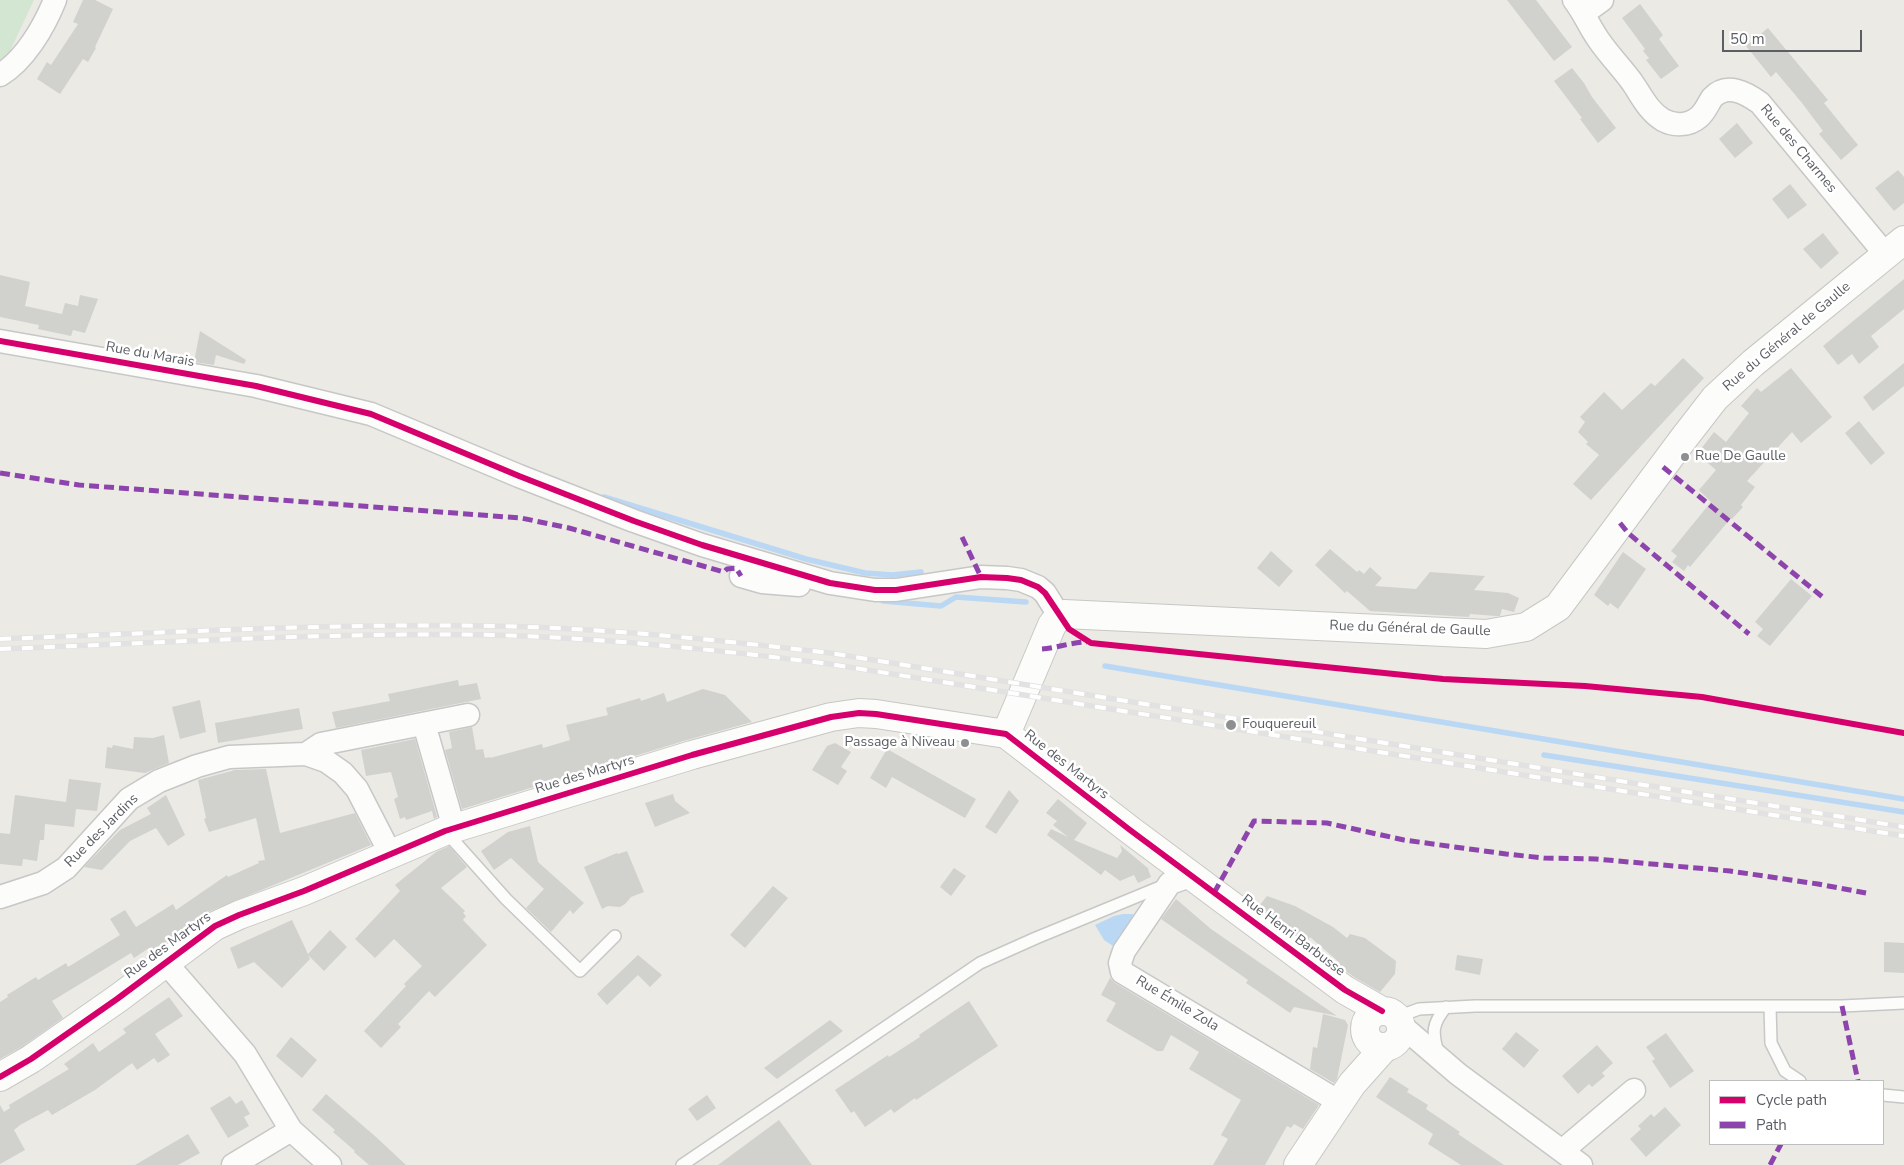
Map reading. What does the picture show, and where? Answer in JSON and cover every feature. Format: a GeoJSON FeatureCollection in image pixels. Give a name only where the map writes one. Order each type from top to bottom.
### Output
{"type":"FeatureCollection","features":[{"type":"Feature","properties":{"kind":"street"},"geometry":{"type":"LineString","coordinates":[[0,75],[10,69],[24,55],[55,0]]}},
{"type":"Feature","properties":{"kind":"street","name":"Rue des Charmes"},"geometry":{"type":"LineString","coordinates":[[1587,4],[1598,39],[1631,80],[1653,113],[1665,121],[1678,124],[1690,122],[1699,117],[1713,97],[1722,91],[1736,90],[1749,95],[1760,103],[1895,247]]}},
{"type":"Feature","properties":{"kind":"street","name":"Rue du Général de Gaulle"},"geometry":{"type":"LineString","coordinates":[[1060,617],[1068,613],[1486,634],[1526,627],[1558,607],[1715,398],[1753,363],[1895,247]]}},
{"type":"Feature","properties":{"kind":"street","name":"Rue du Marais"},"geometry":{"type":"LineString","coordinates":[[0,341],[256,386],[371,414],[528,479],[702,545],[845,586]]}},
{"type":"Feature","properties":{"kind":"street"},"geometry":{"type":"LineString","coordinates":[[741,576],[762,582],[818,587],[845,586],[875,590],[896,590],[982,577],[1021,580],[1038,587],[1053,604],[1060,617],[1052,626],[1006,734]]}},
{"type":"Feature","properties":{"kind":"street","name":"Rue des Martyrs"},"geometry":{"type":"LineString","coordinates":[[0,1077],[31,1059],[215,926],[304,891],[449,829],[692,755],[842,714],[876,714],[1006,734],[1130,830],[1181,879]]}},
{"type":"Feature","properties":{"kind":"street"},"geometry":{"type":"LineString","coordinates":[[306,754],[321,744],[468,715]]}},
{"type":"Feature","properties":{"kind":"street"},"geometry":{"type":"LineString","coordinates":[[424,724],[449,829]]}},
{"type":"Feature","properties":{"kind":"street","name":"Rue des Jardins"},"geometry":{"type":"LineString","coordinates":[[0,897],[43,883],[66,868],[129,799],[159,781],[197,766],[228,758],[306,754],[326,761],[348,778],[357,789],[390,853]]}},
{"type":"Feature","properties":{"kind":"street","name":"Rue Henri Barbusse"},"geometry":{"type":"LineString","coordinates":[[1181,879],[1345,990],[1385,1029]]}},
{"type":"Feature","properties":{"kind":"street","name":"Rue Émile Zola"},"geometry":{"type":"LineString","coordinates":[[1181,879],[1124,950],[1120,963],[1122,972],[1346,1094]]}},
{"type":"Feature","properties":{"kind":"street"},"geometry":{"type":"LineString","coordinates":[[166,963],[245,1054],[290,1130],[330,1165]]}},
{"type":"Feature","properties":{"kind":"street"},"geometry":{"type":"LineString","coordinates":[[1298,1165],[1346,1094],[1361,1059],[1385,1029],[1439,1058],[1580,1165]]}},
{"type":"Feature","properties":{"kind":"street"},"geometry":{"type":"LineString","coordinates":[[1562,1152],[1634,1090]]}},
{"type":"Feature","properties":{"kind":"street"},"geometry":{"type":"LineString","coordinates":[[234,1165],[290,1130]]}},
{"type":"Feature","properties":{"kind":"lane"},"geometry":{"type":"LineString","coordinates":[[449,829],[460,845],[506,899],[580,971],[615,936]]}},
{"type":"Feature","properties":{"kind":"lane"},"geometry":{"type":"LineString","coordinates":[[682,1165],[980,963],[1181,879]]}},
{"type":"Feature","properties":{"kind":"lane"},"geometry":{"type":"LineString","coordinates":[[1385,1029],[1419,1009],[1446,1007],[1842,1006],[1904,1003]]}},
{"type":"Feature","properties":{"kind":"lane"},"geometry":{"type":"LineString","coordinates":[[1770,1006],[1771,1043],[1785,1071],[1798,1080]]}},
{"type":"Feature","properties":{"kind":"lane"},"geometry":{"type":"LineString","coordinates":[[1439,1058],[1433,1034],[1437,1018],[1446,1007]]}},
{"type":"Feature","properties":{"kind":"lane"},"geometry":{"type":"LineString","coordinates":[[1884,1095],[1904,1097]]}},
{"type":"Feature","properties":{"kind":"green space"},"geometry":{"type":"Polygon","coordinates":[[[0,0],[34,0],[10,51],[0,60],[0,0]]]}},
{"type":"Feature","properties":{"kind":"water"},"geometry":{"type":"Polygon","coordinates":[[[1123,914],[1133,914],[1126,933],[1113,946],[1104,940],[1095,925],[1123,914]]]}},
{"type":"Feature","properties":{"kind":"building"},"geometry":{"type":"Polygon","coordinates":[[[83,0],[95,0],[113,9],[88,62],[83,59],[60,94],[37,79],[47,62],[51,65],[78,24],[73,22],[83,0]]]}},
{"type":"Feature","properties":{"kind":"building"},"geometry":{"type":"Polygon","coordinates":[[[1507,0],[1536,0],[1572,47],[1554,61],[1507,0]]]}},
{"type":"Feature","properties":{"kind":"building"},"geometry":{"type":"Polygon","coordinates":[[[1640,4],[1663,35],[1659,39],[1679,66],[1661,79],[1646,60],[1649,58],[1643,51],[1645,49],[1622,18],[1640,4]]]}},
{"type":"Feature","properties":{"kind":"building"},"geometry":{"type":"Polygon","coordinates":[[[1768,28],[1828,100],[1824,103],[1858,145],[1841,160],[1819,134],[1823,131],[1802,103],[1776,72],[1771,77],[1746,46],[1768,28]]]}},
{"type":"Feature","properties":{"kind":"building"},"geometry":{"type":"Polygon","coordinates":[[[1572,68],[1616,128],[1598,143],[1554,81],[1572,68]]]}},
{"type":"Feature","properties":{"kind":"building"},"geometry":{"type":"Polygon","coordinates":[[[1737,123],[1753,143],[1735,158],[1719,139],[1737,123]]]}},
{"type":"Feature","properties":{"kind":"building"},"geometry":{"type":"Polygon","coordinates":[[[1898,170],[1904,177],[1904,203],[1894,211],[1875,188],[1898,170]]]}},
{"type":"Feature","properties":{"kind":"building"},"geometry":{"type":"Polygon","coordinates":[[[1790,184],[1807,205],[1788,219],[1772,199],[1790,184]]]}},
{"type":"Feature","properties":{"kind":"building"},"geometry":{"type":"Polygon","coordinates":[[[1823,233],[1839,253],[1821,269],[1803,249],[1823,233]]]}},
{"type":"Feature","properties":{"kind":"building"},"geometry":{"type":"Polygon","coordinates":[[[0,275],[30,282],[25,306],[62,314],[65,303],[78,306],[80,295],[98,299],[85,333],[73,330],[71,336],[38,329],[39,325],[0,317],[0,275]]]}},
{"type":"Feature","properties":{"kind":"building"},"geometry":{"type":"Polygon","coordinates":[[[1904,279],[1904,309],[1871,336],[1879,347],[1859,364],[1852,354],[1838,365],[1823,346],[1904,279]]]}},
{"type":"Feature","properties":{"kind":"building"},"geometry":{"type":"Polygon","coordinates":[[[200,331],[246,360],[244,364],[216,355],[214,365],[194,362],[200,331]]]}},
{"type":"Feature","properties":{"kind":"building"},"geometry":{"type":"Polygon","coordinates":[[[1683,358],[1704,378],[1591,500],[1573,484],[1599,455],[1586,444],[1588,442],[1578,432],[1585,422],[1580,417],[1604,392],[1622,410],[1651,383],[1655,386],[1683,358]]]}},
{"type":"Feature","properties":{"kind":"building"},"geometry":{"type":"Polygon","coordinates":[[[1904,363],[1904,386],[1873,411],[1863,397],[1904,363]]]}},
{"type":"Feature","properties":{"kind":"building"},"geometry":{"type":"Polygon","coordinates":[[[1791,368],[1832,417],[1801,443],[1792,432],[1747,481],[1755,487],[1741,505],[1743,507],[1731,518],[1690,567],[1688,565],[1684,571],[1672,562],[1677,556],[1671,551],[1711,502],[1699,490],[1716,470],[1697,454],[1714,432],[1726,442],[1749,413],[1741,406],[1757,388],[1761,392],[1791,368]]]}},
{"type":"Feature","properties":{"kind":"building"},"geometry":{"type":"Polygon","coordinates":[[[1859,421],[1885,453],[1871,465],[1845,433],[1859,421]]]}},
{"type":"Feature","properties":{"kind":"building"},"geometry":{"type":"Polygon","coordinates":[[[1330,549],[1357,572],[1359,570],[1364,574],[1370,567],[1382,578],[1375,586],[1416,589],[1430,572],[1485,576],[1474,590],[1508,593],[1519,598],[1514,612],[1502,609],[1500,616],[1470,614],[1469,617],[1370,611],[1347,591],[1345,593],[1315,565],[1330,549]]]}},
{"type":"Feature","properties":{"kind":"building"},"geometry":{"type":"Polygon","coordinates":[[[1271,551],[1293,571],[1279,587],[1257,568],[1271,551]]]}},
{"type":"Feature","properties":{"kind":"building"},"geometry":{"type":"Polygon","coordinates":[[[1623,552],[1646,569],[1618,609],[1610,603],[1608,606],[1594,595],[1623,552]]]}},
{"type":"Feature","properties":{"kind":"building"},"geometry":{"type":"Polygon","coordinates":[[[1791,579],[1812,596],[1770,646],[1757,636],[1763,629],[1755,622],[1791,579]]]}},
{"type":"Feature","properties":{"kind":"building"},"geometry":{"type":"Polygon","coordinates":[[[458,680],[459,686],[477,683],[481,699],[336,728],[332,712],[390,701],[388,694],[458,680]]]}},
{"type":"Feature","properties":{"kind":"building"},"geometry":{"type":"Polygon","coordinates":[[[703,689],[725,695],[752,722],[462,809],[445,750],[452,748],[449,732],[472,727],[476,750],[483,749],[485,758],[490,758],[542,744],[543,748],[570,740],[566,725],[608,715],[606,708],[640,698],[641,701],[664,693],[667,702],[703,689]]]}},
{"type":"Feature","properties":{"kind":"building"},"geometry":{"type":"Polygon","coordinates":[[[200,700],[206,732],[180,739],[172,707],[200,700]]]}},
{"type":"Feature","properties":{"kind":"building"},"geometry":{"type":"Polygon","coordinates":[[[299,708],[303,729],[218,743],[215,723],[299,708]]]}},
{"type":"Feature","properties":{"kind":"building"},"geometry":{"type":"Polygon","coordinates":[[[164,735],[169,763],[145,773],[105,768],[107,747],[112,748],[113,745],[133,749],[134,737],[153,738],[164,735]]]}},
{"type":"Feature","properties":{"kind":"building"},"geometry":{"type":"Polygon","coordinates":[[[415,739],[437,817],[434,819],[432,811],[406,820],[405,817],[400,819],[394,799],[398,797],[391,772],[366,776],[361,750],[415,739]]]}},
{"type":"Feature","properties":{"kind":"building"},"geometry":{"type":"Polygon","coordinates":[[[835,743],[851,752],[841,767],[847,771],[838,785],[812,770],[827,746],[835,743]]]}},
{"type":"Feature","properties":{"kind":"building"},"geometry":{"type":"Polygon","coordinates":[[[887,749],[976,799],[965,818],[892,777],[886,788],[870,778],[887,749]]]}},
{"type":"Feature","properties":{"kind":"building"},"geometry":{"type":"Polygon","coordinates":[[[266,769],[280,833],[355,813],[371,845],[208,912],[152,953],[149,948],[134,958],[131,953],[52,1001],[63,1018],[23,1046],[0,1059],[0,1002],[8,997],[7,995],[36,977],[38,980],[66,963],[68,967],[120,935],[110,919],[125,910],[136,927],[173,904],[176,910],[227,875],[228,877],[259,863],[258,861],[265,860],[256,818],[209,832],[204,819],[206,818],[198,780],[235,770],[266,769]]]}},
{"type":"Feature","properties":{"kind":"building"},"geometry":{"type":"Polygon","coordinates":[[[69,779],[101,783],[97,811],[76,809],[74,827],[45,824],[44,840],[40,840],[37,861],[23,859],[22,866],[0,864],[0,833],[10,834],[15,795],[66,802],[69,779]]]}},
{"type":"Feature","properties":{"kind":"building"},"geometry":{"type":"Polygon","coordinates":[[[1009,790],[1019,801],[996,834],[985,827],[1009,790]]]}},
{"type":"Feature","properties":{"kind":"building"},"geometry":{"type":"Polygon","coordinates":[[[673,794],[675,801],[690,813],[655,827],[645,803],[673,794]]]}},
{"type":"Feature","properties":{"kind":"building"},"geometry":{"type":"Polygon","coordinates":[[[166,795],[185,835],[168,846],[156,828],[130,841],[102,870],[84,867],[120,830],[151,814],[147,808],[166,795]]]}},
{"type":"Feature","properties":{"kind":"building"},"geometry":{"type":"Polygon","coordinates":[[[1058,799],[1087,823],[1074,840],[1117,858],[1122,851],[1120,845],[1149,869],[1151,877],[1138,883],[1134,875],[1120,881],[1105,870],[1101,875],[1047,835],[1051,829],[1068,837],[1053,825],[1057,821],[1046,813],[1058,799]]]}},
{"type":"Feature","properties":{"kind":"building"},"geometry":{"type":"Polygon","coordinates":[[[530,826],[538,862],[584,903],[573,914],[570,910],[551,932],[526,908],[544,889],[511,858],[494,870],[481,851],[508,832],[530,826]]]}},
{"type":"Feature","properties":{"kind":"building"},"geometry":{"type":"Polygon","coordinates":[[[449,846],[467,867],[441,888],[465,911],[463,913],[466,916],[463,920],[487,945],[435,997],[429,991],[398,1024],[401,1027],[381,1048],[364,1031],[422,966],[394,939],[375,958],[355,939],[400,891],[395,885],[436,852],[449,846]]]}},
{"type":"Feature","properties":{"kind":"building"},"geometry":{"type":"Polygon","coordinates":[[[627,851],[644,892],[631,897],[620,907],[608,906],[602,909],[584,867],[617,853],[627,851]]]}},
{"type":"Feature","properties":{"kind":"building"},"geometry":{"type":"Polygon","coordinates":[[[954,868],[966,876],[951,896],[940,887],[954,868]]]}},
{"type":"Feature","properties":{"kind":"building"},"geometry":{"type":"Polygon","coordinates":[[[773,886],[788,898],[745,948],[730,935],[773,886]]]}},
{"type":"Feature","properties":{"kind":"building"},"geometry":{"type":"Polygon","coordinates":[[[1267,896],[1295,906],[1333,927],[1347,938],[1350,934],[1365,938],[1396,961],[1395,974],[1380,992],[1354,977],[1338,965],[1340,963],[1310,937],[1306,942],[1259,906],[1267,896]]]}},
{"type":"Feature","properties":{"kind":"building"},"geometry":{"type":"Polygon","coordinates":[[[1176,899],[1211,929],[1337,1016],[1294,1007],[1290,1013],[1246,983],[1248,980],[1161,919],[1176,899]]]}},
{"type":"Feature","properties":{"kind":"building"},"geometry":{"type":"Polygon","coordinates":[[[292,920],[308,954],[330,930],[347,947],[324,971],[308,955],[310,959],[282,988],[254,962],[238,969],[230,948],[292,920]]]}},
{"type":"Feature","properties":{"kind":"building"},"geometry":{"type":"Polygon","coordinates":[[[1884,942],[1904,943],[1904,973],[1884,972],[1884,942]]]}},
{"type":"Feature","properties":{"kind":"building"},"geometry":{"type":"Polygon","coordinates":[[[638,955],[662,975],[650,987],[638,975],[607,1005],[597,994],[638,955]]]}},
{"type":"Feature","properties":{"kind":"building"},"geometry":{"type":"Polygon","coordinates":[[[1457,955],[1483,959],[1480,975],[1455,970],[1457,955]]]}},
{"type":"Feature","properties":{"kind":"building"},"geometry":{"type":"Polygon","coordinates":[[[1110,978],[1115,983],[1319,1105],[1303,1129],[1294,1124],[1291,1128],[1287,1126],[1265,1165],[1213,1165],[1228,1139],[1221,1135],[1241,1100],[1189,1069],[1199,1052],[1171,1035],[1163,1051],[1157,1051],[1106,1021],[1116,1003],[1101,995],[1110,978]]]}},
{"type":"Feature","properties":{"kind":"building"},"geometry":{"type":"Polygon","coordinates":[[[169,997],[183,1016],[155,1034],[170,1055],[158,1063],[154,1058],[137,1070],[132,1063],[95,1090],[52,1115],[48,1110],[20,1125],[14,1130],[25,1150],[0,1164],[0,1105],[4,1112],[10,1108],[9,1105],[69,1069],[64,1064],[93,1043],[99,1052],[126,1033],[123,1029],[169,997]]]}},
{"type":"Feature","properties":{"kind":"building"},"geometry":{"type":"Polygon","coordinates":[[[969,1001],[998,1046],[916,1100],[915,1098],[894,1113],[891,1109],[865,1127],[854,1111],[851,1113],[835,1090],[888,1055],[889,1057],[920,1037],[919,1035],[969,1001]]]}},
{"type":"Feature","properties":{"kind":"building"},"geometry":{"type":"Polygon","coordinates":[[[1323,1014],[1345,1020],[1348,1025],[1337,1079],[1334,1083],[1310,1069],[1313,1047],[1317,1048],[1323,1014]]]}},
{"type":"Feature","properties":{"kind":"building"},"geometry":{"type":"Polygon","coordinates":[[[830,1020],[843,1031],[777,1079],[764,1068],[830,1020]]]}},
{"type":"Feature","properties":{"kind":"building"},"geometry":{"type":"Polygon","coordinates":[[[1516,1032],[1539,1050],[1524,1068],[1502,1049],[1516,1032]]]}},
{"type":"Feature","properties":{"kind":"building"},"geometry":{"type":"Polygon","coordinates":[[[1666,1033],[1694,1071],[1670,1088],[1652,1061],[1655,1059],[1646,1047],[1666,1033]]]}},
{"type":"Feature","properties":{"kind":"building"},"geometry":{"type":"Polygon","coordinates":[[[291,1037],[317,1060],[302,1078],[276,1056],[291,1037]]]}},
{"type":"Feature","properties":{"kind":"building"},"geometry":{"type":"Polygon","coordinates":[[[1597,1045],[1613,1063],[1602,1073],[1605,1076],[1592,1087],[1589,1084],[1578,1094],[1562,1076],[1597,1045]]]}},
{"type":"Feature","properties":{"kind":"building"},"geometry":{"type":"Polygon","coordinates":[[[1390,1077],[1409,1089],[1407,1092],[1428,1105],[1426,1109],[1460,1132],[1458,1134],[1504,1165],[1461,1165],[1428,1144],[1433,1134],[1376,1097],[1390,1077]]]}},
{"type":"Feature","properties":{"kind":"building"},"geometry":{"type":"Polygon","coordinates":[[[326,1094],[406,1165],[369,1165],[354,1152],[333,1132],[335,1130],[312,1110],[326,1094]]]}},
{"type":"Feature","properties":{"kind":"building"},"geometry":{"type":"Polygon","coordinates":[[[707,1095],[716,1108],[697,1121],[688,1109],[707,1095]]]}},
{"type":"Feature","properties":{"kind":"building"},"geometry":{"type":"Polygon","coordinates":[[[230,1096],[236,1104],[242,1100],[250,1114],[244,1117],[249,1126],[228,1138],[210,1108],[230,1096]]]}},
{"type":"Feature","properties":{"kind":"building"},"geometry":{"type":"Polygon","coordinates":[[[1665,1107],[1681,1125],[1646,1157],[1630,1139],[1641,1129],[1638,1126],[1651,1114],[1654,1117],[1665,1107]]]}},
{"type":"Feature","properties":{"kind":"building"},"geometry":{"type":"Polygon","coordinates":[[[779,1120],[812,1165],[718,1165],[779,1120]]]}},
{"type":"Feature","properties":{"kind":"building"},"geometry":{"type":"Polygon","coordinates":[[[188,1134],[200,1153],[178,1165],[135,1165],[188,1134]]]}},
{"type":"Feature","properties":{"kind":"waterway"},"geometry":{"type":"LineString","coordinates":[[604,497],[806,559],[865,573],[892,575],[921,572]]}},
{"type":"Feature","properties":{"kind":"waterway"},"geometry":{"type":"LineString","coordinates":[[883,601],[941,606],[956,597],[1026,602]]}},
{"type":"Feature","properties":{"kind":"waterway"},"geometry":{"type":"LineString","coordinates":[[1105,666],[1904,799]]}},
{"type":"Feature","properties":{"kind":"waterway"},"geometry":{"type":"LineString","coordinates":[[1544,755],[1904,812]]}},
{"type":"Feature","properties":{"kind":"railway"},"geometry":{"type":"LineString","coordinates":[[0,639],[246,629],[431,625],[578,629],[704,639],[830,653],[1904,827]]}},
{"type":"Feature","properties":{"kind":"railway"},"geometry":{"type":"LineString","coordinates":[[0,649],[431,634],[578,639],[704,649],[830,664],[1904,836]]}},
{"type":"Feature","properties":{"kind":"marked path"},"geometry":{"type":"LineString","coordinates":[[1663,467],[1825,599]]}},
{"type":"Feature","properties":{"kind":"marked path"},"geometry":{"type":"LineString","coordinates":[[0,473],[79,485],[521,518],[569,528],[724,572],[727,569],[736,568],[741,576]]}},
{"type":"Feature","properties":{"kind":"marked path"},"geometry":{"type":"LineString","coordinates":[[1620,523],[1628,533],[1749,634]]}},
{"type":"Feature","properties":{"kind":"marked path"},"geometry":{"type":"LineString","coordinates":[[962,537],[981,577]]}},
{"type":"Feature","properties":{"kind":"marked path"},"geometry":{"type":"LineString","coordinates":[[1042,649],[1087,642]]}},
{"type":"Feature","properties":{"kind":"marked path"},"geometry":{"type":"LineString","coordinates":[[1214,893],[1254,821],[1327,823],[1404,840],[1506,854],[1544,858],[1596,859],[1730,871],[1866,893]]}},
{"type":"Feature","properties":{"kind":"marked path"},"geometry":{"type":"LineString","coordinates":[[1842,1006],[1858,1080]]}},
{"type":"Feature","properties":{"kind":"marked path"},"geometry":{"type":"LineString","coordinates":[[1770,1165],[1780,1145]]}},
{"type":"Feature","properties":{"kind":"cycle path"},"geometry":{"type":"LineString","coordinates":[[0,341],[256,386],[371,414],[519,476],[634,521],[702,545],[830,583],[875,590],[896,590],[981,577],[1021,580],[1038,587],[1045,593],[1069,629],[1091,643],[1443,679],[1585,686],[1702,697],[1904,733]]}},
{"type":"Feature","properties":{"kind":"cycle path"},"geometry":{"type":"LineString","coordinates":[[0,1077],[31,1059],[117,999],[215,926],[239,915],[304,891],[445,831],[692,755],[831,717],[859,713],[1006,734],[1130,830],[1345,990],[1382,1011]]}},
{"type":"Feature","properties":{"kind":"place","name":"Rue De Gaulle"},"geometry":{"type":"Point","coordinates":[1685,457]}},
{"type":"Feature","properties":{"kind":"place","name":"Fouquereuil"},"geometry":{"type":"Point","coordinates":[1231,725]}},
{"type":"Feature","properties":{"kind":"place","name":"Passage à Niveau"},"geometry":{"type":"Point","coordinates":[965,743]}}]}
